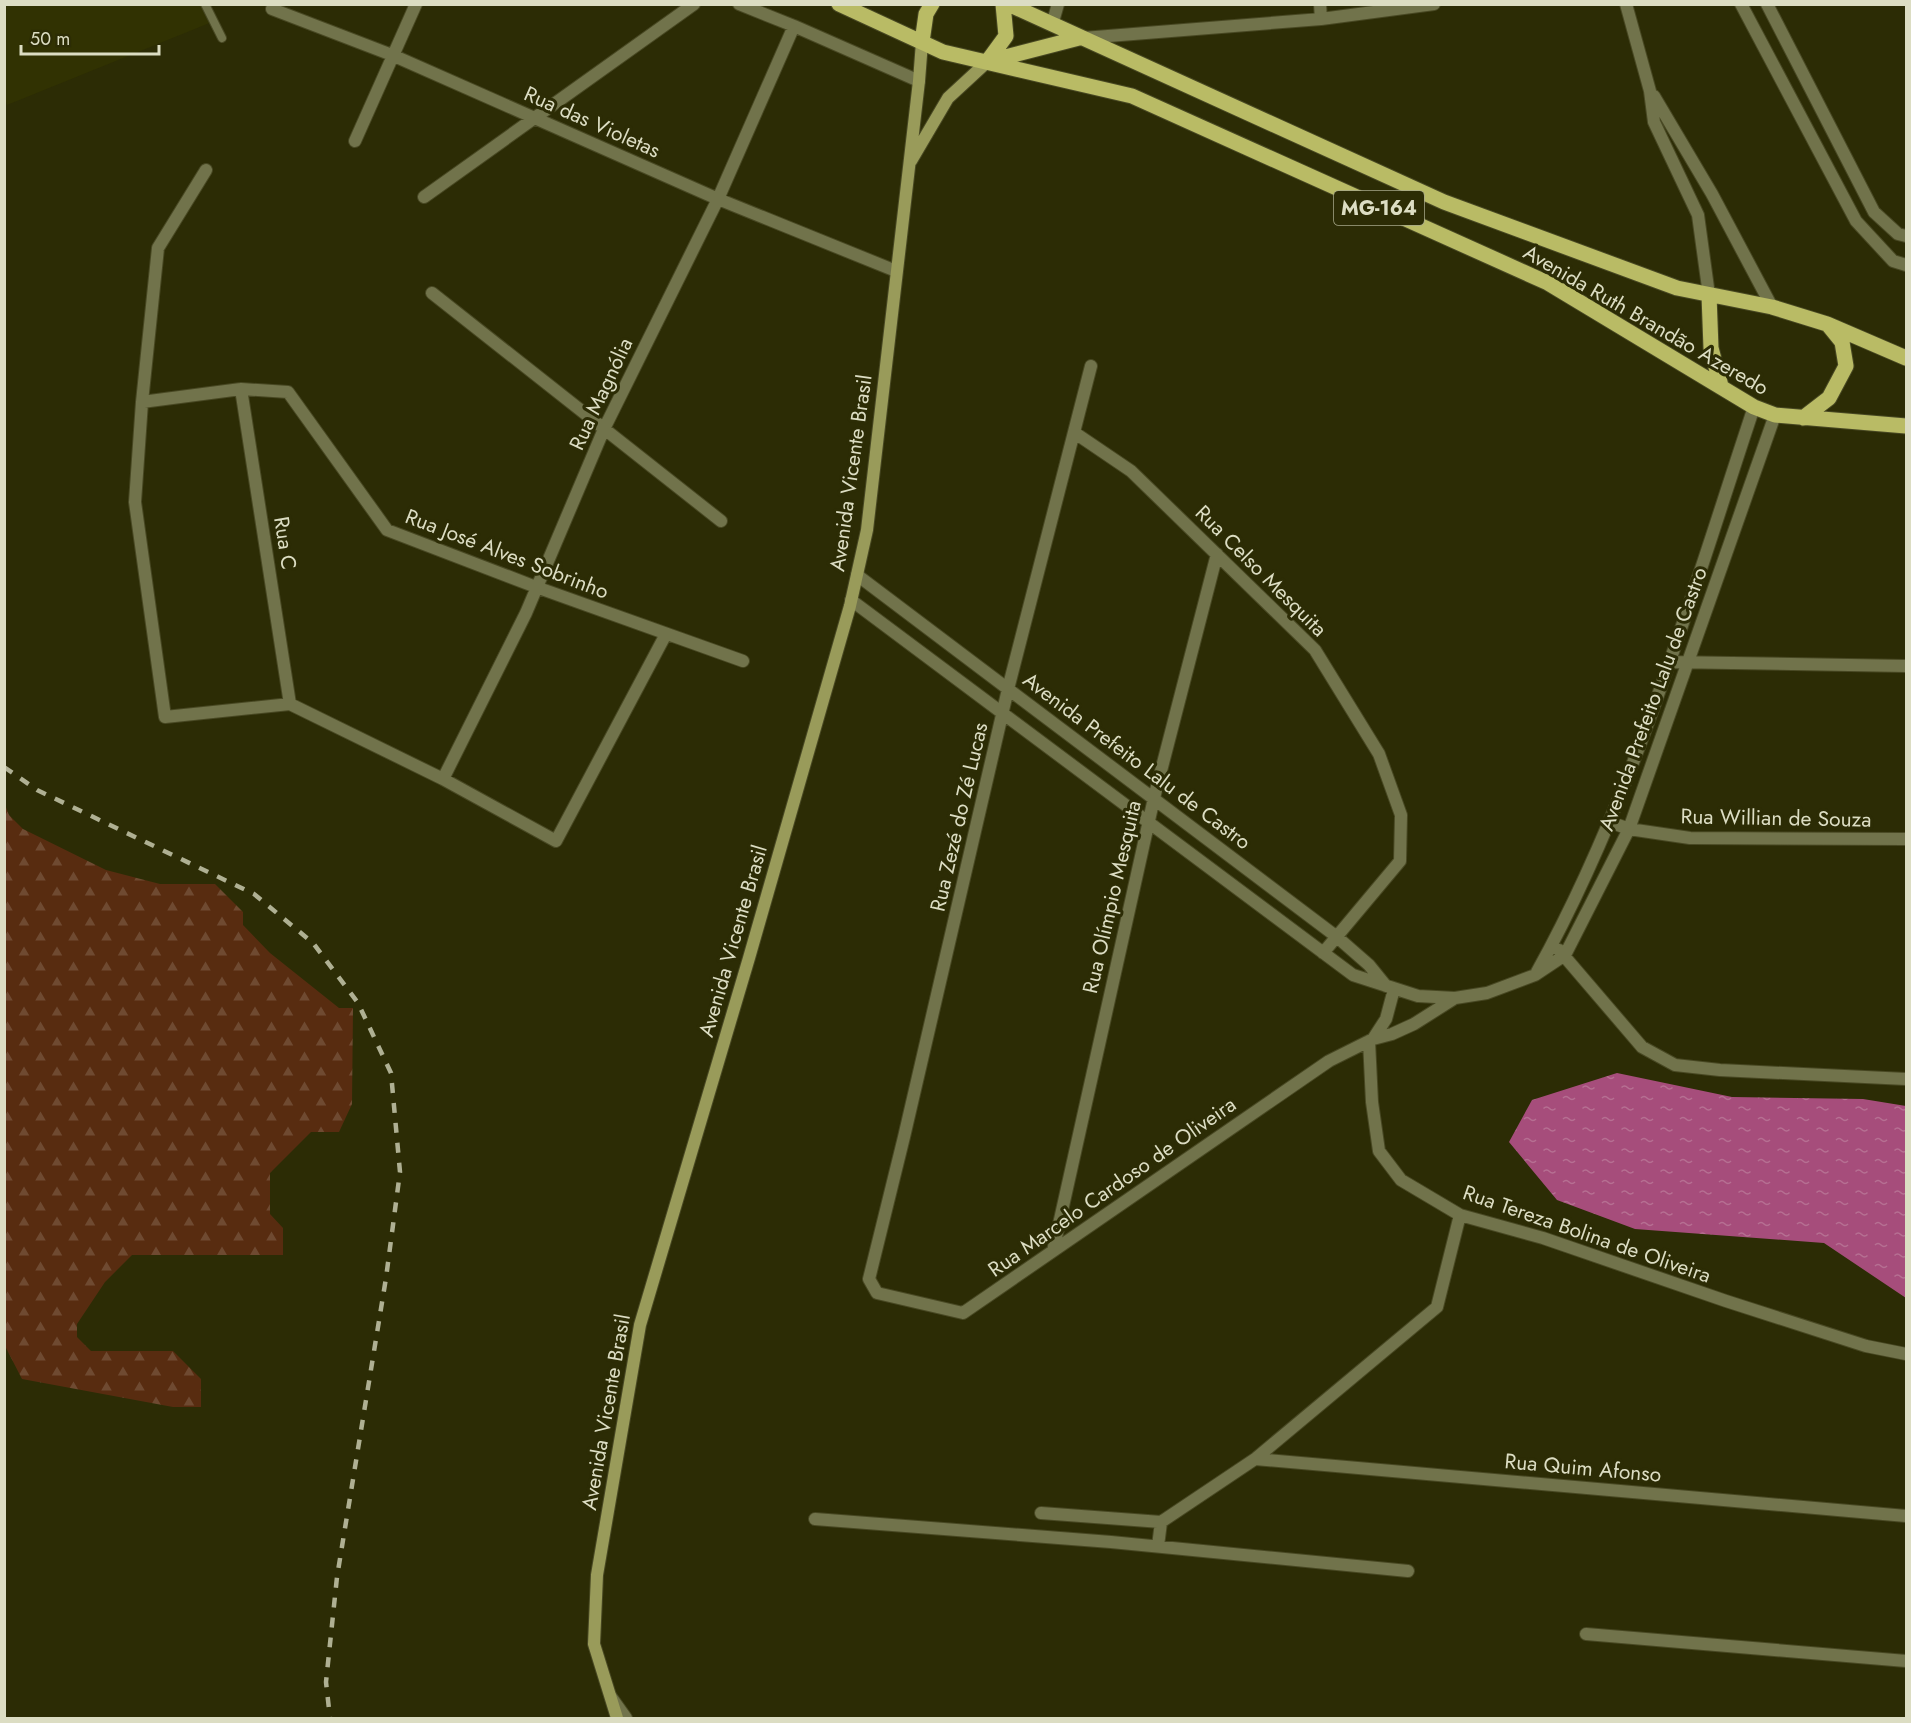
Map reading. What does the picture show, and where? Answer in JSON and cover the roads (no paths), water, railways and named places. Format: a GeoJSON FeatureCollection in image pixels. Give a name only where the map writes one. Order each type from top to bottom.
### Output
{"type":"FeatureCollection","features":[{"type":"Feature","properties":{"kind":"main road","name":"Avenida Ruth Brandão Azeredo"},"geometry":{"type":"LineString","coordinates":[[839,4],[944,52],[1132,96],[1548,284],[1754,407],[1775,416],[1906,426]]}},
{"type":"Feature","properties":{"kind":"main road"},"geometry":{"type":"LineString","coordinates":[[922,42],[926,14],[932,4]]}},
{"type":"Feature","properties":{"kind":"main road","name":"Avenida Ruth Brandão Azeredo"},"geometry":{"type":"LineString","coordinates":[[1006,4],[1444,202],[1677,288],[1772,307],[1827,324],[1906,358]]}},
{"type":"Feature","properties":{"kind":"main road"},"geometry":{"type":"LineString","coordinates":[[987,62],[1006,36],[1006,4]]}},
{"type":"Feature","properties":{"kind":"main road"},"geometry":{"type":"LineString","coordinates":[[987,62],[1079,38]]}},
{"type":"Feature","properties":{"kind":"main road"},"geometry":{"type":"LineString","coordinates":[[1709,295],[1711,348],[1720,386]]}},
{"type":"Feature","properties":{"kind":"main road"},"geometry":{"type":"LineString","coordinates":[[1803,418],[1828,398],[1846,366],[1842,342],[1827,324]]}},
{"type":"Feature","properties":{"kind":"street"},"geometry":{"type":"LineString","coordinates":[[355,141],[416,4]]}},
{"type":"Feature","properties":{"kind":"street"},"geometry":{"type":"LineString","coordinates":[[424,197],[694,4]]}},
{"type":"Feature","properties":{"kind":"street"},"geometry":{"type":"LineString","coordinates":[[739,4],[919,81]]}},
{"type":"Feature","properties":{"kind":"street"},"geometry":{"type":"LineString","coordinates":[[1052,25],[1058,4]]}},
{"type":"Feature","properties":{"kind":"street"},"geometry":{"type":"LineString","coordinates":[[1320,4],[1321,19]]}},
{"type":"Feature","properties":{"kind":"street"},"geometry":{"type":"LineString","coordinates":[[1079,38],[1321,19],[1434,4]]}},
{"type":"Feature","properties":{"kind":"street"},"geometry":{"type":"LineString","coordinates":[[1626,4],[1650,91],[1654,122],[1698,215],[1709,295]]}},
{"type":"Feature","properties":{"kind":"street"},"geometry":{"type":"LineString","coordinates":[[1741,4],[1856,221],[1893,261],[1906,265]]}},
{"type":"Feature","properties":{"kind":"street"},"geometry":{"type":"LineString","coordinates":[[1767,4],[1874,212],[1898,234],[1906,236]]}},
{"type":"Feature","properties":{"kind":"street","name":"Rua das Violetas"},"geometry":{"type":"LineString","coordinates":[[272,9],[392,55],[718,199],[896,271]]}},
{"type":"Feature","properties":{"kind":"street","name":"Rua Magnólia"},"geometry":{"type":"LineString","coordinates":[[443,779],[526,613],[604,429],[718,199],[794,26]]}},
{"type":"Feature","properties":{"kind":"street","name":"Avenida Vicente Brasil"},"geometry":{"type":"LineString","coordinates":[[627,1719],[611,1696],[594,1644],[597,1575],[640,1325],[749,958],[851,600],[867,530],[922,42]]}},
{"type":"Feature","properties":{"kind":"street","name":"Avenida Vicente Brasil"},"geometry":{"type":"LineString","coordinates":[[909,165],[948,98],[987,62]]}},
{"type":"Feature","properties":{"kind":"street"},"geometry":{"type":"LineString","coordinates":[[1650,91],[1712,194],[1772,307]]}},
{"type":"Feature","properties":{"kind":"street"},"geometry":{"type":"LineString","coordinates":[[1793,102],[1812,92]]}},
{"type":"Feature","properties":{"kind":"street"},"geometry":{"type":"LineString","coordinates":[[206,170],[158,248],[142,402],[135,502],[165,717],[290,704],[443,779],[556,841],[666,634]]}},
{"type":"Feature","properties":{"kind":"street"},"geometry":{"type":"LineString","coordinates":[[1874,240],[1890,226]]}},
{"type":"Feature","properties":{"kind":"street"},"geometry":{"type":"LineString","coordinates":[[432,294],[721,521]]}},
{"type":"Feature","properties":{"kind":"street","name":"Rua Zezé do Zé Lucas"},"geometry":{"type":"LineString","coordinates":[[869,1279],[907,1126],[1008,689],[1091,366]]}},
{"type":"Feature","properties":{"kind":"street","name":"Rua José Alves Sobrinho"},"geometry":{"type":"LineString","coordinates":[[142,402],[241,389],[288,392],[387,530],[536,587],[743,661]]}},
{"type":"Feature","properties":{"kind":"street","name":"Rua C"},"geometry":{"type":"LineString","coordinates":[[241,389],[290,704]]}},
{"type":"Feature","properties":{"kind":"street","name":"Avenida Prefeito Lalu de Castro"},"geometry":{"type":"LineString","coordinates":[[1535,975],[1610,822],[1668,662],[1754,407]]}},
{"type":"Feature","properties":{"kind":"street","name":"Avenida Prefeito Lalu de Castro"},"geometry":{"type":"LineString","coordinates":[[851,600],[1353,975],[1418,996],[1455,998],[1487,993],[1535,975],[1565,955],[1629,829],[1775,416]]}},
{"type":"Feature","properties":{"kind":"street","name":"Rua Celso Mesquita"},"geometry":{"type":"LineString","coordinates":[[1075,433],[1131,471],[1315,650],[1379,754],[1401,815],[1400,861],[1323,953]]}},
{"type":"Feature","properties":{"kind":"street","name":"Rua Olímpio Mesquita"},"geometry":{"type":"LineString","coordinates":[[1053,1251],[1148,822],[1217,554]]}},
{"type":"Feature","properties":{"kind":"street","name":"Avenida Prefeito Lalu de Castro"},"geometry":{"type":"LineString","coordinates":[[857,575],[1337,937],[1391,987]]}},
{"type":"Feature","properties":{"kind":"street"},"geometry":{"type":"LineString","coordinates":[[1668,662],[1906,666]]}},
{"type":"Feature","properties":{"kind":"street","name":"Rua Willian de Souza"},"geometry":{"type":"LineString","coordinates":[[1610,822],[1629,829],[1690,838],[1906,839]]}},
{"type":"Feature","properties":{"kind":"street"},"geometry":{"type":"LineString","coordinates":[[1552,944],[1565,955],[1642,1047],[1675,1065],[1720,1070],[1906,1079]]}},
{"type":"Feature","properties":{"kind":"street"},"geometry":{"type":"LineString","coordinates":[[1371,1040],[1386,1019],[1391,987]]}},
{"type":"Feature","properties":{"kind":"street"},"geometry":{"type":"LineString","coordinates":[[1371,1040],[1414,1024],[1455,998]]}},
{"type":"Feature","properties":{"kind":"street","name":"Rua Marcelo Cardoso de Oliveira"},"geometry":{"type":"LineString","coordinates":[[869,1279],[877,1293],[963,1313],[1283,1091],[1329,1061],[1371,1040]]}},
{"type":"Feature","properties":{"kind":"street","name":"Rua Tereza Bolina de Oliveira"},"geometry":{"type":"LineString","coordinates":[[1371,1040],[1372,1102],[1379,1151],[1401,1180],[1460,1215],[1543,1238],[1866,1346],[1906,1354]]}},
{"type":"Feature","properties":{"kind":"street"},"geometry":{"type":"LineString","coordinates":[[1041,1513],[1161,1522],[1255,1460],[1437,1307],[1460,1215]]}},
{"type":"Feature","properties":{"kind":"street","name":"Rua Quim Afonso"},"geometry":{"type":"LineString","coordinates":[[1255,1460],[1906,1516]]}},
{"type":"Feature","properties":{"kind":"street"},"geometry":{"type":"LineString","coordinates":[[815,1519],[1158,1546],[1408,1571]]}},
{"type":"Feature","properties":{"kind":"street"},"geometry":{"type":"LineString","coordinates":[[1158,1546],[1161,1522]]}},
{"type":"Feature","properties":{"kind":"street"},"geometry":{"type":"LineString","coordinates":[[1586,1634],[1906,1661]]}},
{"type":"Feature","properties":{"kind":"street"},"geometry":{"type":"LineString","coordinates":[[611,1696],[617,1719]]}},
{"type":"Feature","properties":{"kind":"lane"},"geometry":{"type":"LineString","coordinates":[[205,4],[222,38]]}},
{"type":"Feature","properties":{"kind":"water"},"geometry":{"type":"Polygon","coordinates":[[[1617,1073],[1732,1097],[1863,1099],[1906,1106],[1906,1298],[1824,1243],[1635,1229],[1557,1200],[1509,1142],[1532,1100],[1617,1073]]]}},
{"type":"Feature","properties":{"kind":"railway"},"geometry":{"type":"LineString","coordinates":[[4,767],[37,790],[254,894],[313,943],[358,1003],[391,1073],[400,1172],[386,1278],[337,1577],[326,1682],[330,1718]]}}]}
